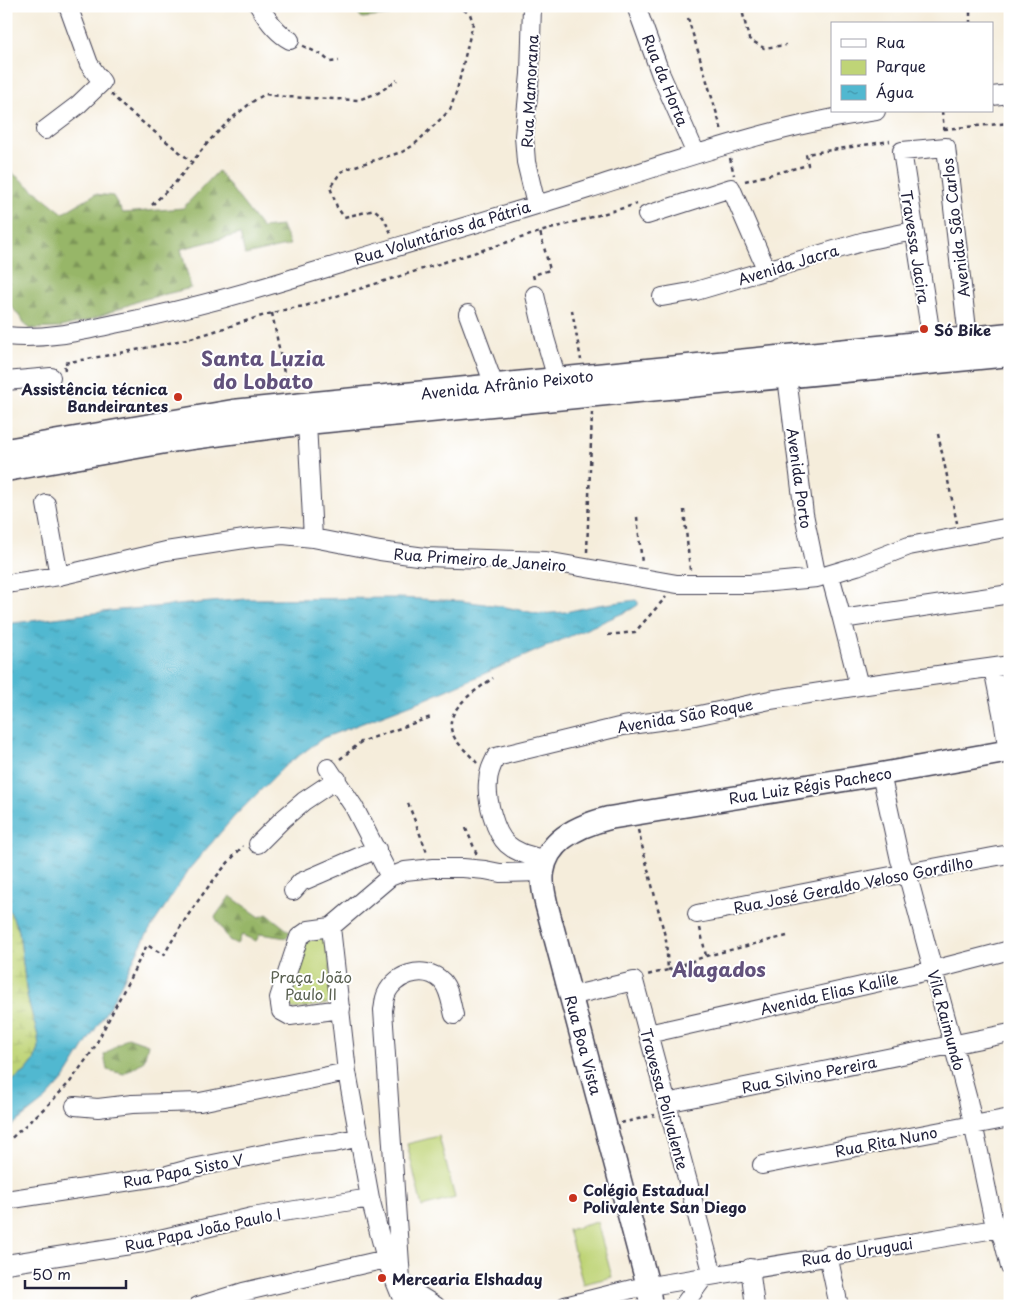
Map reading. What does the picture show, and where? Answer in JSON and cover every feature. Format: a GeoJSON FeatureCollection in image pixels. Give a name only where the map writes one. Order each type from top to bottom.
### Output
{"type":"FeatureCollection","features":[{"type":"Feature","properties":{"kind":"main road","name":"Avenida Afrânio Peixoto"},"geometry":{"type":"LineString","coordinates":[[6,470],[177,440],[932,342],[1010,334]]}},
{"type":"Feature","properties":{"kind":"main road","name":"Avenida Afrânio Peixoto"},"geometry":{"type":"LineString","coordinates":[[6,450],[233,411],[557,378],[588,386],[787,377],[1010,355]]}},
{"type":"Feature","properties":{"kind":"main road","name":"Rua Luiz Régis Pacheco"},"geometry":{"type":"LineString","coordinates":[[544,866],[562,838],[589,823],[609,818],[1009,752]]}},
{"type":"Feature","properties":{"kind":"main road","name":"Rua Boa Vista"},"geometry":{"type":"LineString","coordinates":[[544,866],[543,887],[546,903],[649,1296]]}},
{"type":"Feature","properties":{"kind":"street"},"geometry":{"type":"LineString","coordinates":[[45,130],[78,105],[102,82],[89,64],[68,6]]}},
{"type":"Feature","properties":{"kind":"street"},"geometry":{"type":"LineString","coordinates":[[259,6],[285,37],[290,40]]}},
{"type":"Feature","properties":{"kind":"street","name":"Rua Mamorana"},"geometry":{"type":"LineString","coordinates":[[532,6],[530,74],[524,136],[526,162],[536,204]]}},
{"type":"Feature","properties":{"kind":"street","name":"Rua da Horta"},"geometry":{"type":"LineString","coordinates":[[636,6],[696,154]]}},
{"type":"Feature","properties":{"kind":"street"},"geometry":{"type":"LineString","coordinates":[[994,96],[1010,94]]}},
{"type":"Feature","properties":{"kind":"street","name":"Rua Voluntários da Pátria"},"geometry":{"type":"LineString","coordinates":[[6,336],[24,338],[62,335],[174,312],[585,190],[696,154],[793,128],[871,112]]}},
{"type":"Feature","properties":{"kind":"street"},"geometry":{"type":"LineString","coordinates":[[902,151],[946,146]]}},
{"type":"Feature","properties":{"kind":"street","name":"Avenida São Carlos"},"geometry":{"type":"LineString","coordinates":[[946,146],[968,338]]}},
{"type":"Feature","properties":{"kind":"street","name":"Travessa Jacira"},"geometry":{"type":"LineString","coordinates":[[902,151],[913,231],[932,342]]}},
{"type":"Feature","properties":{"kind":"street"},"geometry":{"type":"LineString","coordinates":[[646,215],[731,188],[767,270]]}},
{"type":"Feature","properties":{"kind":"street","name":"Avenida Jacra"},"geometry":{"type":"LineString","coordinates":[[662,297],[696,291],[865,241],[913,231]]}},
{"type":"Feature","properties":{"kind":"street"},"geometry":{"type":"LineString","coordinates":[[535,295],[557,378]]}},
{"type":"Feature","properties":{"kind":"street"},"geometry":{"type":"LineString","coordinates":[[468,314],[494,385]]}},
{"type":"Feature","properties":{"kind":"street"},"geometry":{"type":"LineString","coordinates":[[6,381],[51,377]]}},
{"type":"Feature","properties":{"kind":"street","name":"Avenida Porto"},"geometry":{"type":"LineString","coordinates":[[787,377],[804,514],[823,576],[842,619]]}},
{"type":"Feature","properties":{"kind":"street"},"geometry":{"type":"LineString","coordinates":[[306,423],[313,538]]}},
{"type":"Feature","properties":{"kind":"street"},"geometry":{"type":"LineString","coordinates":[[46,504],[59,576]]}},
{"type":"Feature","properties":{"kind":"street","name":"Rua Primeiro de Janeiro"},"geometry":{"type":"LineString","coordinates":[[6,584],[59,576],[166,551],[283,535],[313,538],[426,558],[546,561],[644,579],[684,584],[750,584],[823,576],[909,546],[1010,527]]}},
{"type":"Feature","properties":{"kind":"street"},"geometry":{"type":"LineString","coordinates":[[859,686],[842,619],[1010,594]]}},
{"type":"Feature","properties":{"kind":"street"},"geometry":{"type":"LineString","coordinates":[[1001,667],[1002,713],[1009,752]]}},
{"type":"Feature","properties":{"kind":"street","name":"Avenida São Roque"},"geometry":{"type":"LineString","coordinates":[[544,866],[520,852],[502,838],[497,829],[488,797],[489,775],[496,757],[623,726],[695,716],[770,700],[859,686],[1001,667]]}},
{"type":"Feature","properties":{"kind":"street"},"geometry":{"type":"LineString","coordinates":[[258,844],[332,773],[377,849],[390,877]]}},
{"type":"Feature","properties":{"kind":"street","name":"Vila Raimundo"},"geometry":{"type":"LineString","coordinates":[[881,774],[900,860],[910,884],[974,1124],[992,1218],[1004,1227],[1003,1239],[1010,1267]]}},
{"type":"Feature","properties":{"kind":"street"},"geometry":{"type":"LineString","coordinates":[[293,891],[301,882],[377,849]]}},
{"type":"Feature","properties":{"kind":"street","name":"Rua José Geraldo Veloso Gordilho"},"geometry":{"type":"LineString","coordinates":[[697,914],[906,872],[1010,854]]}},
{"type":"Feature","properties":{"kind":"street"},"geometry":{"type":"LineString","coordinates":[[341,1009],[290,1016],[281,1011],[279,1005],[281,991],[299,937],[308,930],[331,927],[390,877],[405,870],[433,868],[484,870],[500,873],[544,866]]}},
{"type":"Feature","properties":{"kind":"street"},"geometry":{"type":"LineString","coordinates":[[331,927],[347,1072],[370,1198],[398,1291],[405,1306]]}},
{"type":"Feature","properties":{"kind":"street","name":"Avenida Elias Kalile"},"geometry":{"type":"LineString","coordinates":[[648,1034],[933,970],[1010,950]]}},
{"type":"Feature","properties":{"kind":"street"},"geometry":{"type":"LineString","coordinates":[[436,1306],[417,1294],[392,1269],[383,1010],[385,997],[396,980],[404,975],[422,971],[433,975],[443,982],[449,994],[454,1015]]}},
{"type":"Feature","properties":{"kind":"street"},"geometry":{"type":"LineString","coordinates":[[570,996],[634,981]]}},
{"type":"Feature","properties":{"kind":"street","name":"Travessa Polivalente"},"geometry":{"type":"LineString","coordinates":[[634,981],[708,1276]]}},
{"type":"Feature","properties":{"kind":"street","name":"Rua Silvino Pereira"},"geometry":{"type":"LineString","coordinates":[[667,1108],[1010,1033]]}},
{"type":"Feature","properties":{"kind":"street"},"geometry":{"type":"LineString","coordinates":[[75,1106],[98,1108],[132,1104],[200,1102],[347,1072]]}},
{"type":"Feature","properties":{"kind":"street","name":"Rua Rita Nuno"},"geometry":{"type":"LineString","coordinates":[[762,1165],[1010,1118]]}},
{"type":"Feature","properties":{"kind":"street","name":"Rua Papa Sisto V"},"geometry":{"type":"LineString","coordinates":[[6,1200],[164,1176],[193,1168],[308,1145],[334,1143],[359,1137]]}},
{"type":"Feature","properties":{"kind":"street","name":"Rua Papa João Paulo I"},"geometry":{"type":"LineString","coordinates":[[6,1264],[143,1243],[252,1217],[370,1198]]}},
{"type":"Feature","properties":{"kind":"street","name":"Rua do Uruguai"},"geometry":{"type":"LineString","coordinates":[[565,1306],[619,1291],[649,1296],[708,1276],[1004,1227]]}},
{"type":"Feature","properties":{"kind":"street"},"geometry":{"type":"LineString","coordinates":[[828,1255],[840,1306]]}},
{"type":"Feature","properties":{"kind":"street"},"geometry":{"type":"LineString","coordinates":[[750,1268],[755,1306]]}},
{"type":"Feature","properties":{"kind":"street"},"geometry":{"type":"LineString","coordinates":[[198,1306],[243,1292],[392,1269]]}},
{"type":"Feature","properties":{"kind":"street"},"geometry":{"type":"LineString","coordinates":[[683,1306],[708,1276]]}},
{"type":"Feature","properties":{"kind":"path"},"geometry":{"type":"LineString","coordinates":[[396,246],[389,227],[379,212],[370,211],[344,217],[337,207],[330,186],[341,172],[394,155],[414,145],[450,110],[457,90],[473,23],[470,14],[458,6]]}},
{"type":"Feature","properties":{"kind":"path"},"geometry":{"type":"LineString","coordinates":[[741,6],[749,39],[764,48],[786,46]]}},
{"type":"Feature","properties":{"kind":"path"},"geometry":{"type":"LineString","coordinates":[[970,6],[970,22]]}},
{"type":"Feature","properties":{"kind":"path"},"geometry":{"type":"LineString","coordinates":[[688,18],[736,183],[808,165],[806,154],[894,140],[902,151]]}},
{"type":"Feature","properties":{"kind":"path"},"geometry":{"type":"LineString","coordinates":[[290,40],[322,55],[330,62],[339,61]]}},
{"type":"Feature","properties":{"kind":"path"},"geometry":{"type":"LineString","coordinates":[[152,205],[175,183],[224,126],[252,102],[265,94],[286,97],[358,100],[378,93],[397,80]]}},
{"type":"Feature","properties":{"kind":"path"},"geometry":{"type":"LineString","coordinates":[[102,82],[126,109],[192,162]]}},
{"type":"Feature","properties":{"kind":"path"},"geometry":{"type":"LineString","coordinates":[[942,112],[946,146]]}},
{"type":"Feature","properties":{"kind":"path"},"geometry":{"type":"LineString","coordinates":[[944,128],[1010,123]]}},
{"type":"Feature","properties":{"kind":"path"},"geometry":{"type":"LineString","coordinates":[[51,377],[66,373],[64,363],[166,344],[272,313],[305,306],[540,232],[637,204],[646,215]]}},
{"type":"Feature","properties":{"kind":"path"},"geometry":{"type":"LineString","coordinates":[[535,295],[533,276],[550,270],[540,232]]}},
{"type":"Feature","properties":{"kind":"path"},"geometry":{"type":"LineString","coordinates":[[572,310],[588,386],[586,569]]}},
{"type":"Feature","properties":{"kind":"path"},"geometry":{"type":"LineString","coordinates":[[272,313],[292,405]]}},
{"type":"Feature","properties":{"kind":"path"},"geometry":{"type":"LineString","coordinates":[[938,434],[959,536]]}},
{"type":"Feature","properties":{"kind":"path"},"geometry":{"type":"LineString","coordinates":[[608,636],[635,632],[684,584],[684,510]]}},
{"type":"Feature","properties":{"kind":"path"},"geometry":{"type":"LineString","coordinates":[[638,517],[644,579]]}},
{"type":"Feature","properties":{"kind":"path"},"geometry":{"type":"LineString","coordinates":[[489,775],[457,742],[450,726],[452,715],[461,704],[493,678]]}},
{"type":"Feature","properties":{"kind":"path"},"geometry":{"type":"LineString","coordinates":[[332,773],[362,742],[431,717]]}},
{"type":"Feature","properties":{"kind":"path"},"geometry":{"type":"LineString","coordinates":[[408,803],[433,868]]}},
{"type":"Feature","properties":{"kind":"path"},"geometry":{"type":"LineString","coordinates":[[634,814],[666,940],[668,970]]}},
{"type":"Feature","properties":{"kind":"path"},"geometry":{"type":"LineString","coordinates":[[466,828],[484,870]]}},
{"type":"Feature","properties":{"kind":"path"},"geometry":{"type":"LineString","coordinates":[[6,1143],[50,1103],[76,1074],[92,1050],[147,944],[164,955],[180,927],[224,866],[251,838],[258,844]]}},
{"type":"Feature","properties":{"kind":"path"},"geometry":{"type":"LineString","coordinates":[[697,914],[706,956]]}},
{"type":"Feature","properties":{"kind":"path"},"geometry":{"type":"LineString","coordinates":[[634,981],[640,976],[668,970],[706,956],[787,936]]}},
{"type":"Feature","properties":{"kind":"path"},"geometry":{"type":"LineString","coordinates":[[605,1127],[667,1108]]}},
{"type":"Feature","properties":{"kind":"green space"},"geometry":{"type":"Polygon","coordinates":[[[352,6],[392,6],[390,15],[362,18],[352,6]]]}},
{"type":"Feature","properties":{"kind":"green space"},"geometry":{"type":"Polygon","coordinates":[[[6,168],[63,213],[95,194],[113,196],[123,213],[183,208],[218,171],[262,228],[282,226],[290,245],[245,255],[240,234],[181,249],[191,288],[141,300],[90,320],[57,328],[29,329],[6,299],[6,168]]]}},
{"type":"Feature","properties":{"kind":"green space"},"geometry":{"type":"Polygon","coordinates":[[[230,896],[260,917],[267,914],[290,932],[287,938],[260,934],[256,941],[242,935],[237,944],[229,940],[215,917],[230,896]]]}},
{"type":"Feature","properties":{"kind":"green space"},"geometry":{"type":"Polygon","coordinates":[[[6,903],[19,931],[27,996],[38,1036],[39,1049],[34,1061],[25,1072],[6,1085],[6,903]]]}},
{"type":"Feature","properties":{"kind":"green space","name":"Praça João Paulo II"},"geometry":{"type":"Polygon","coordinates":[[[317,936],[323,937],[327,941],[334,1002],[297,1009],[287,1007],[284,994],[306,943],[317,936]]]}},
{"type":"Feature","properties":{"kind":"green space"},"geometry":{"type":"Polygon","coordinates":[[[128,1037],[148,1044],[144,1061],[124,1074],[107,1070],[104,1055],[128,1037]]]}},
{"type":"Feature","properties":{"kind":"green space"},"geometry":{"type":"Polygon","coordinates":[[[439,1136],[455,1198],[422,1207],[407,1144],[439,1136]]]}},
{"type":"Feature","properties":{"kind":"green space"},"geometry":{"type":"Polygon","coordinates":[[[597,1222],[612,1277],[583,1284],[568,1230],[597,1222]]]}},
{"type":"Feature","properties":{"kind":"water"},"geometry":{"type":"Polygon","coordinates":[[[399,598],[461,601],[501,606],[539,614],[565,612],[636,600],[638,605],[431,697],[323,738],[285,766],[233,818],[190,868],[145,937],[111,1004],[64,1079],[46,1099],[6,1130],[6,1085],[25,1072],[34,1061],[39,1049],[38,1036],[27,996],[19,931],[6,903],[6,624],[119,610],[246,599],[399,598]]]}},
{"type":"Feature","properties":{"kind":"place","name":"Só Bike"},"geometry":{"type":"Point","coordinates":[924,329]}},
{"type":"Feature","properties":{"kind":"place","name":"Assistência técnica Bandeirantes"},"geometry":{"type":"Point","coordinates":[178,397]}},
{"type":"Feature","properties":{"kind":"place","name":"Colégio Estadual Polivalente San Diego"},"geometry":{"type":"Point","coordinates":[573,1198]}},
{"type":"Feature","properties":{"kind":"place","name":"Mercearia Elshaday"},"geometry":{"type":"Point","coordinates":[382,1278]}},
{"type":"Feature","properties":{"kind":"district","name":"Santa Luzia do Lobato"},"geometry":{"type":"Point","coordinates":[263,370]}},
{"type":"Feature","properties":{"kind":"district","name":"Alagados"},"geometry":{"type":"Point","coordinates":[719,969]}}]}
